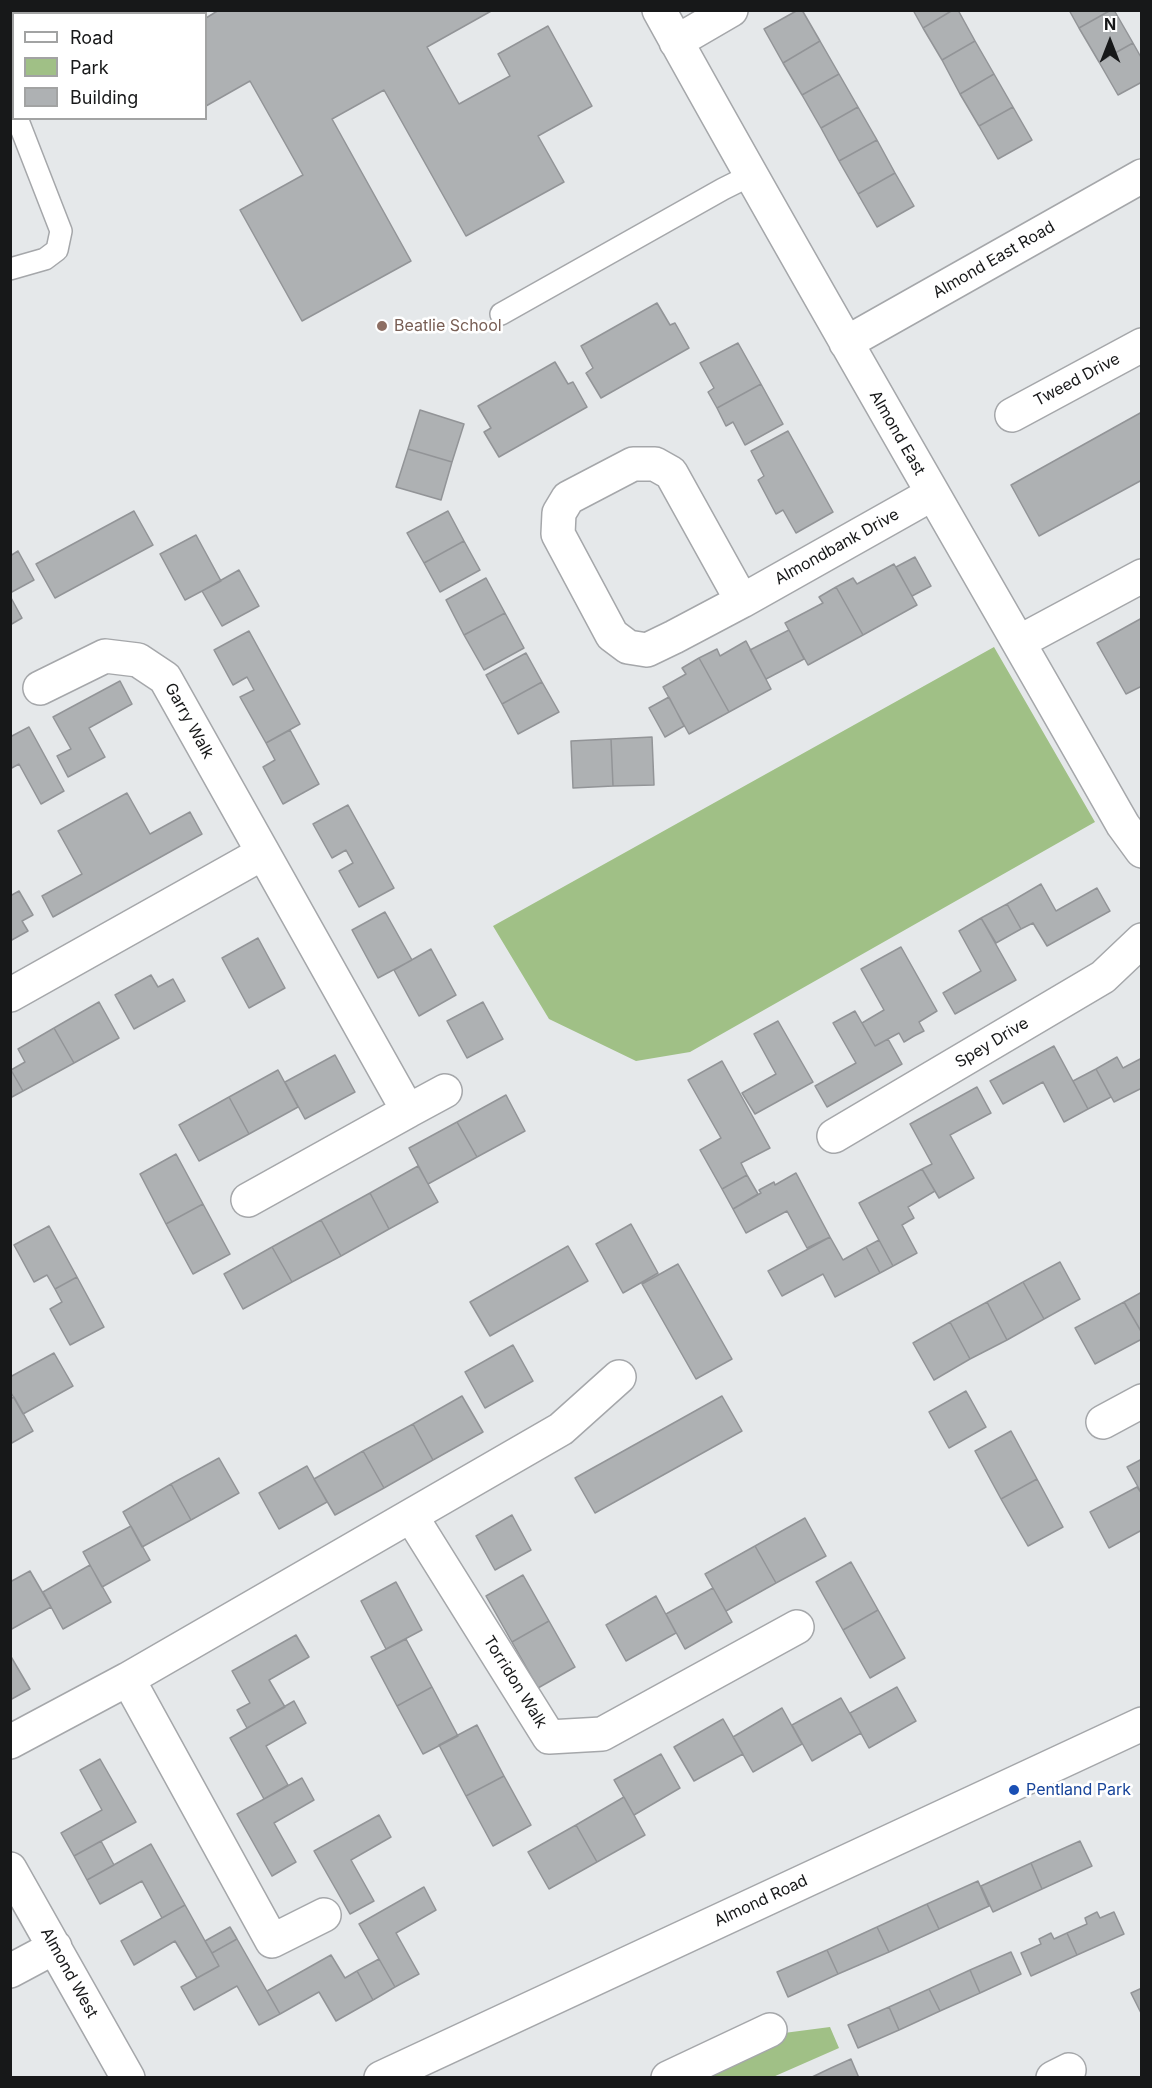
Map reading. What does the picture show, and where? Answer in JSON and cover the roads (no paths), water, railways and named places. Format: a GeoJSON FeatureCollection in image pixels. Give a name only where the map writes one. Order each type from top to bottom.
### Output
{"type":"FeatureCollection","features":[{"type":"Feature","properties":{"kind":"street","name":"Almond East"},"geometry":{"type":"LineString","coordinates":[[659,10],[932,494],[1123,825],[1142,851]]}},
{"type":"Feature","properties":{"kind":"street"},"geometry":{"type":"LineString","coordinates":[[676,42],[731,10]]}},
{"type":"Feature","properties":{"kind":"street","name":"Almond East Road"},"geometry":{"type":"LineString","coordinates":[[846,343],[1142,176]]}},
{"type":"Feature","properties":{"kind":"street","name":"Tweed Drive"},"geometry":{"type":"LineString","coordinates":[[1012,416],[1142,345]]}},
{"type":"Feature","properties":{"kind":"street","name":"Almondbank Drive"},"geometry":{"type":"LineString","coordinates":[[742,601],[671,473],[655,464],[633,464],[568,498],[559,513],[558,534],[612,635],[628,647],[646,650],[742,601],[932,494]]}},
{"type":"Feature","properties":{"kind":"street"},"geometry":{"type":"LineString","coordinates":[[1019,642],[1142,576]]}},
{"type":"Feature","properties":{"kind":"street","name":"Garry Walk"},"geometry":{"type":"LineString","coordinates":[[40,688],[105,656],[138,660],[165,678],[408,1112]]}},
{"type":"Feature","properties":{"kind":"street"},"geometry":{"type":"LineString","coordinates":[[10,995],[263,853]]}},
{"type":"Feature","properties":{"kind":"street","name":"Spey Drive"},"geometry":{"type":"LineString","coordinates":[[834,1136],[1103,977],[1142,940]]}},
{"type":"Feature","properties":{"kind":"street"},"geometry":{"type":"LineString","coordinates":[[249,1200],[445,1091]]}},
{"type":"Feature","properties":{"kind":"street"},"geometry":{"type":"LineString","coordinates":[[10,1742],[128,1679],[561,1429],[620,1377]]}},
{"type":"Feature","properties":{"kind":"street"},"geometry":{"type":"LineString","coordinates":[[1103,1422],[1142,1401]]}},
{"type":"Feature","properties":{"kind":"street","name":"Torridon Walk"},"geometry":{"type":"LineString","coordinates":[[411,1516],[549,1737],[602,1734],[797,1627]]}},
{"type":"Feature","properties":{"kind":"street"},"geometry":{"type":"LineString","coordinates":[[128,1679],[272,1941],[324,1915]]}},
{"type":"Feature","properties":{"kind":"street","name":"Almond Road"},"geometry":{"type":"LineString","coordinates":[[381,2078],[1142,1724]]}},
{"type":"Feature","properties":{"kind":"street","name":"Almond West"},"geometry":{"type":"LineString","coordinates":[[10,1869],[128,2078]]}},
{"type":"Feature","properties":{"kind":"street"},"geometry":{"type":"LineString","coordinates":[[10,1971],[55,1947]]}},
{"type":"Feature","properties":{"kind":"street"},"geometry":{"type":"LineString","coordinates":[[678,2075],[770,2030]]}},
{"type":"Feature","properties":{"kind":"lane"},"geometry":{"type":"LineString","coordinates":[[10,269],[45,259],[57,250],[61,231],[18,120]]}},
{"type":"Feature","properties":{"kind":"lane"},"geometry":{"type":"LineString","coordinates":[[501,314],[751,175]]}},
{"type":"Feature","properties":{"kind":"place","name":"Beatlie School"},"geometry":{"type":"Point","coordinates":[382,326]}},
{"type":"Feature","properties":{"kind":"place","name":"Pentland Park"},"geometry":{"type":"Point","coordinates":[1014,1790]}}]}
